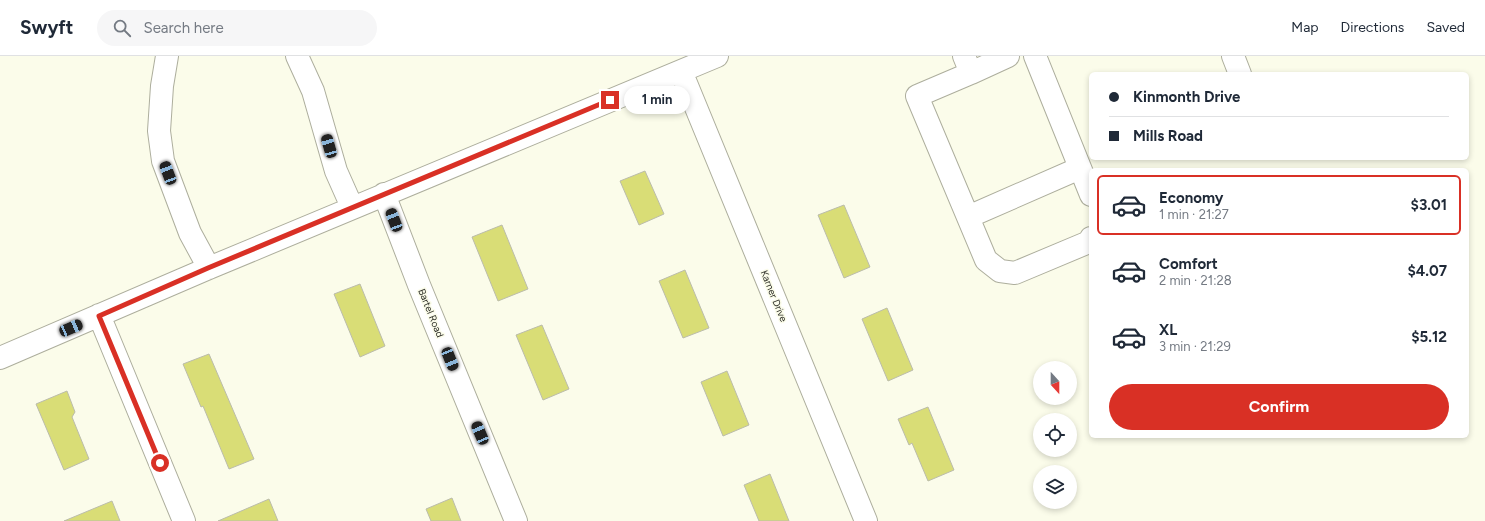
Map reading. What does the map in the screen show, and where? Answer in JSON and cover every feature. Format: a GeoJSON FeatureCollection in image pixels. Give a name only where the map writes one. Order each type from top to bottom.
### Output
{"type":"FeatureCollection","features":[{"type":"Feature","properties":{"kind":"street"},"geometry":{"type":"LineString","coordinates":[[167,56],[162,86],[159,131],[163,161],[190,233],[208,268]]}},
{"type":"Feature","properties":{"kind":"street"},"geometry":{"type":"LineString","coordinates":[[297,56],[313,91],[336,171],[352,207]]}},
{"type":"Feature","properties":{"kind":"street"},"geometry":{"type":"LineString","coordinates":[[0,358],[352,207],[717,56]]}},
{"type":"Feature","properties":{"kind":"street"},"geometry":{"type":"LineString","coordinates":[[1008,56],[967,65],[916,96],[986,260],[1000,271],[1015,274],[1089,242]]}},
{"type":"Feature","properties":{"kind":"street"},"geometry":{"type":"LineString","coordinates":[[1036,56],[1089,190]]}},
{"type":"Feature","properties":{"kind":"street"},"geometry":{"type":"LineString","coordinates":[[1233,56],[1239,72]]}},
{"type":"Feature","properties":{"kind":"street","name":"Karner Drive"},"geometry":{"type":"LineString","coordinates":[[681,71],[866,521]]}},
{"type":"Feature","properties":{"kind":"street"},"geometry":{"type":"LineString","coordinates":[[968,217],[1080,168]]}},
{"type":"Feature","properties":{"kind":"street","name":"Bartel Road"},"geometry":{"type":"LineString","coordinates":[[384,194],[419,285],[516,521]]}},
{"type":"Feature","properties":{"kind":"street"},"geometry":{"type":"LineString","coordinates":[[99,316],[184,521]]}},
{"type":"Feature","properties":{"kind":"building"},"geometry":{"type":"Polygon","coordinates":[[[645,171],[664,214],[639,225],[620,181],[645,171]]]}},
{"type":"Feature","properties":{"kind":"building"},"geometry":{"type":"Polygon","coordinates":[[[844,205],[870,267],[844,278],[818,215],[844,205]]]}},
{"type":"Feature","properties":{"kind":"building"},"geometry":{"type":"Polygon","coordinates":[[[502,225],[528,289],[498,301],[472,237],[502,225]]]}},
{"type":"Feature","properties":{"kind":"building"},"geometry":{"type":"Polygon","coordinates":[[[685,270],[709,328],[683,338],[659,281],[685,270]]]}},
{"type":"Feature","properties":{"kind":"building"},"geometry":{"type":"Polygon","coordinates":[[[360,284],[385,346],[360,357],[334,294],[360,284]]]}},
{"type":"Feature","properties":{"kind":"building"},"geometry":{"type":"Polygon","coordinates":[[[887,308],[913,370],[888,381],[862,319],[887,308]]]}},
{"type":"Feature","properties":{"kind":"building"},"geometry":{"type":"Polygon","coordinates":[[[542,325],[569,389],[543,400],[516,335],[542,325]]]}},
{"type":"Feature","properties":{"kind":"building"},"geometry":{"type":"Polygon","coordinates":[[[209,354],[254,459],[229,469],[203,406],[201,407],[183,364],[209,354]]]}},
{"type":"Feature","properties":{"kind":"building"},"geometry":{"type":"Polygon","coordinates":[[[727,371],[749,425],[723,436],[701,382],[727,371]]]}},
{"type":"Feature","properties":{"kind":"building"},"geometry":{"type":"Polygon","coordinates":[[[67,391],[75,412],[72,417],[89,459],[64,470],[36,404],[67,391]]]}},
{"type":"Feature","properties":{"kind":"building"},"geometry":{"type":"Polygon","coordinates":[[[928,407],[954,470],[928,481],[912,443],[909,445],[898,419],[928,407]]]}},
{"type":"Feature","properties":{"kind":"building"},"geometry":{"type":"Polygon","coordinates":[[[770,474],[789,521],[759,521],[744,485],[770,474]]]}},
{"type":"Feature","properties":{"kind":"building"},"geometry":{"type":"Polygon","coordinates":[[[452,498],[461,521],[431,521],[426,509],[452,498]]]}},
{"type":"Feature","properties":{"kind":"building"},"geometry":{"type":"Polygon","coordinates":[[[269,499],[278,521],[218,521],[269,499]]]}},
{"type":"Feature","properties":{"kind":"building"},"geometry":{"type":"Polygon","coordinates":[[[112,501],[120,521],[64,521],[112,501]]]}},
{"type":"Feature","properties":{"kind":"route"},"geometry":{"type":"LineString","coordinates":[[160,463],[99,316],[373,198],[610,100]]}}]}
